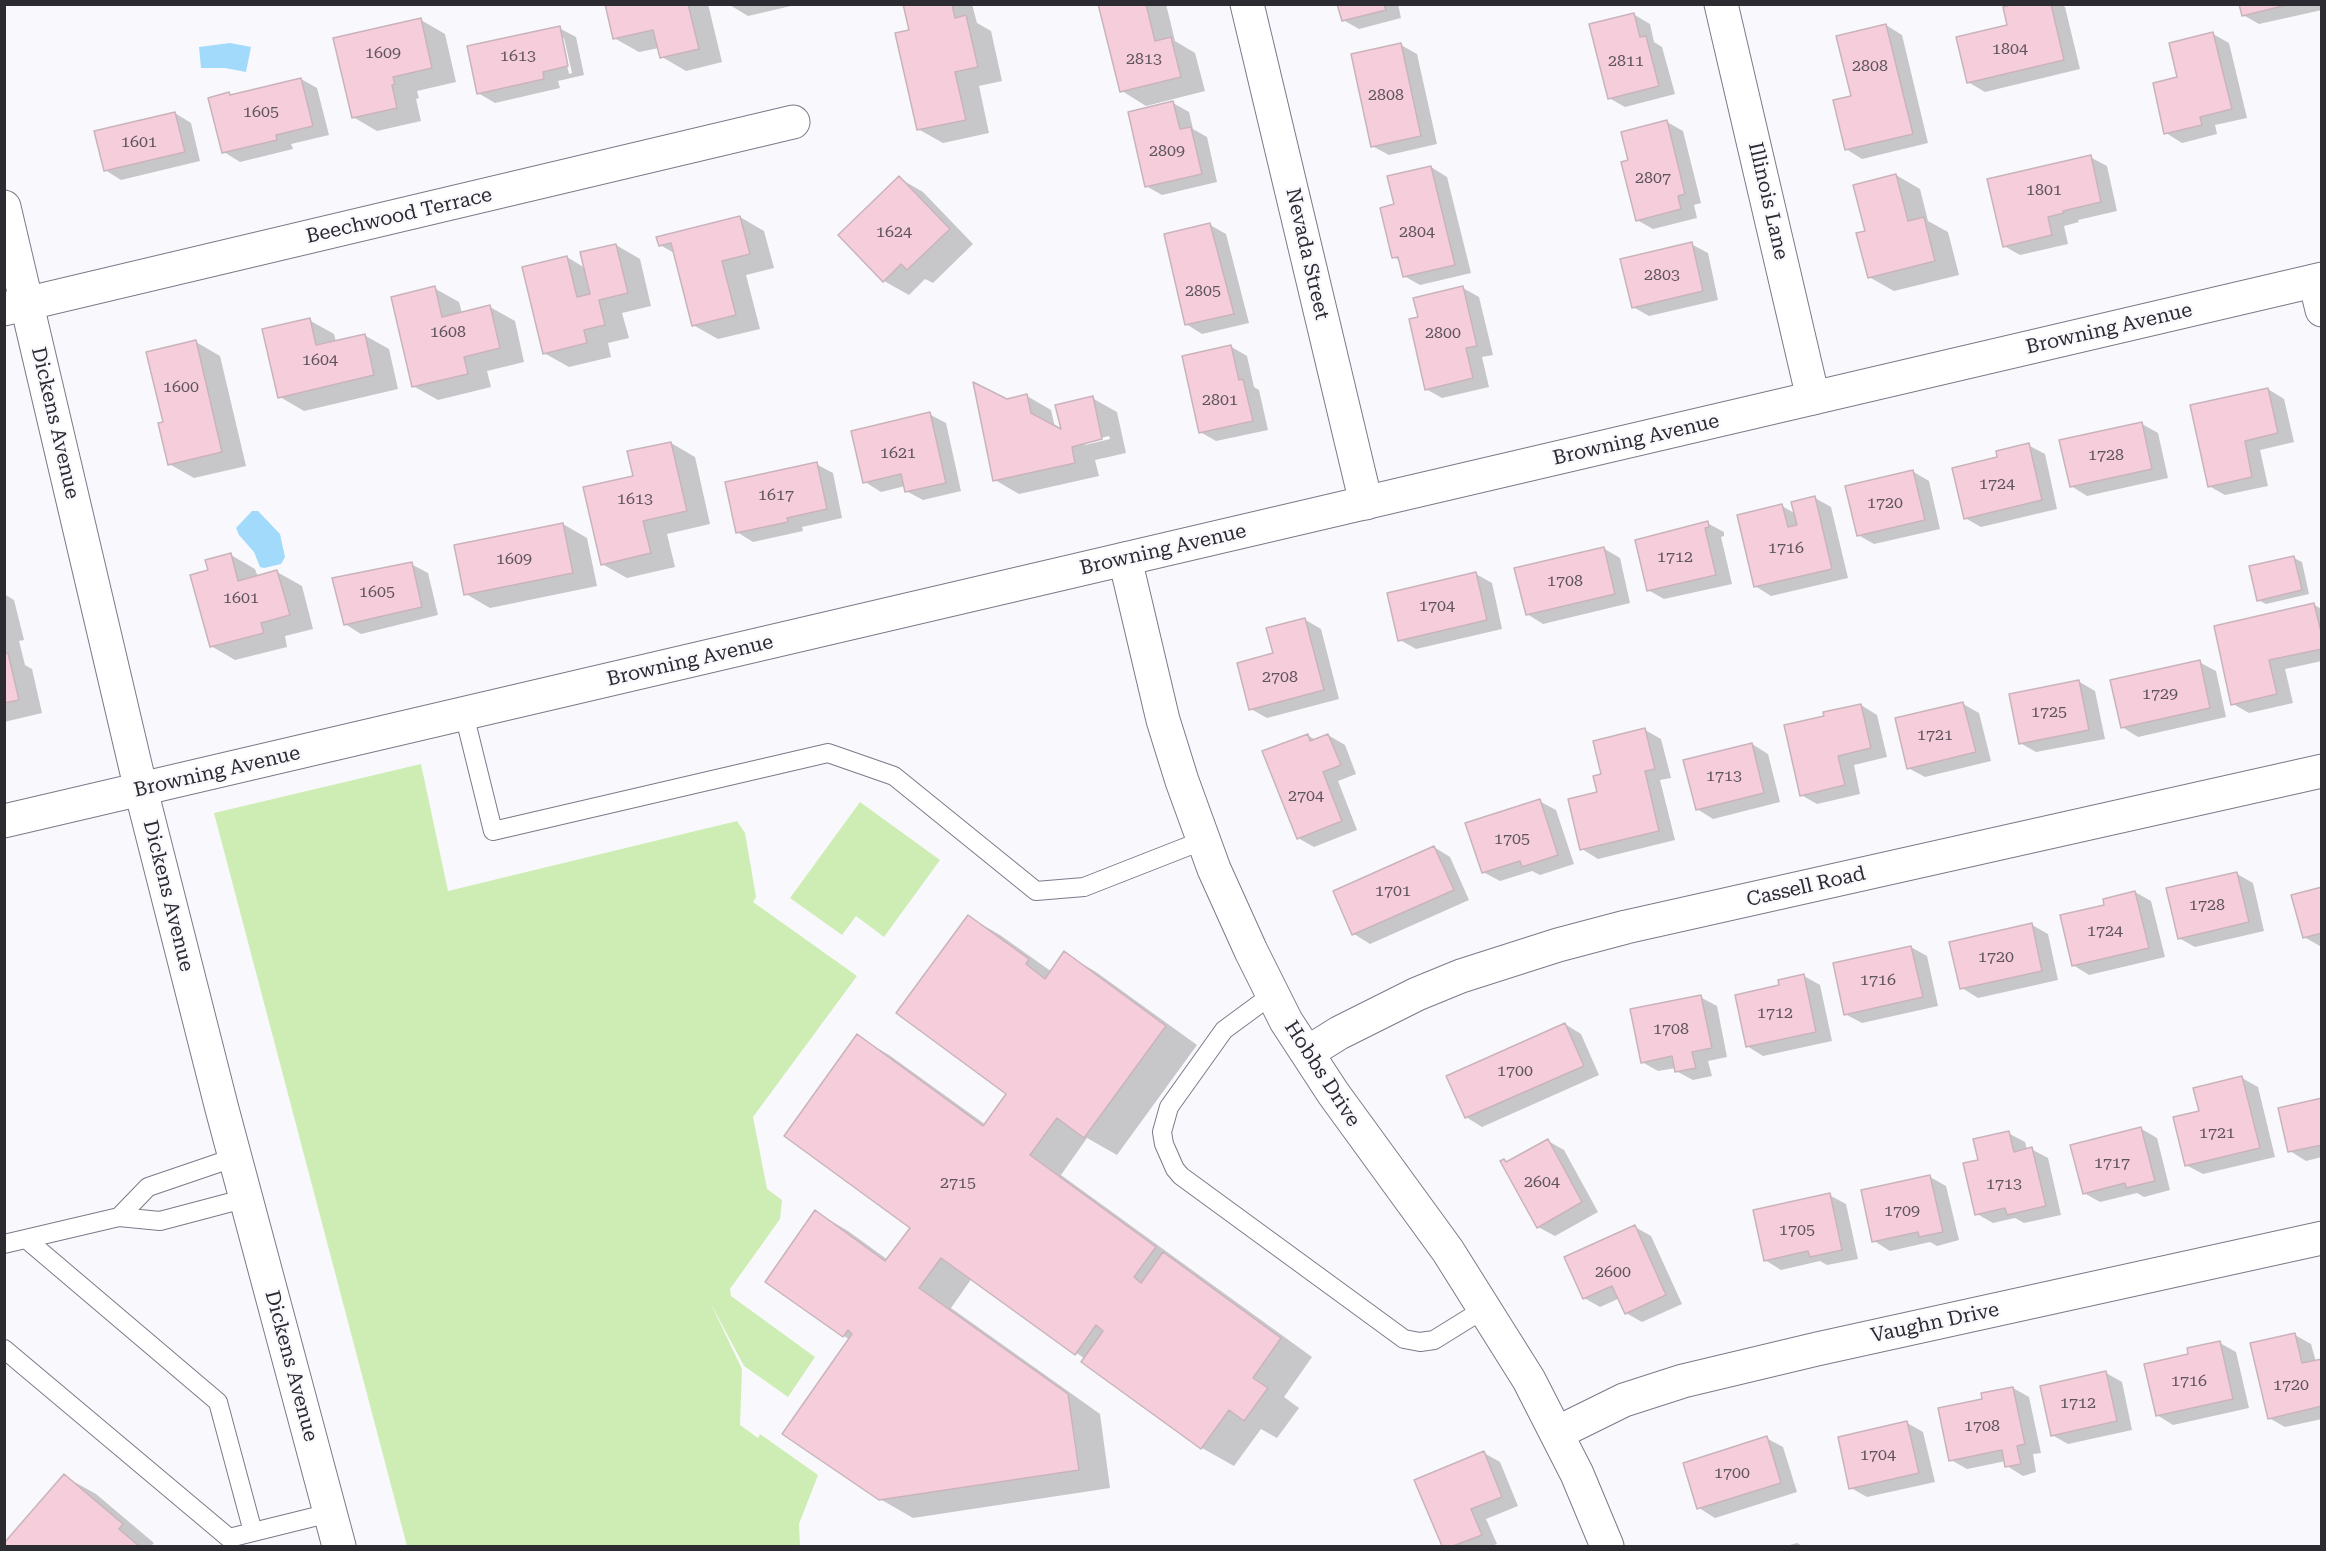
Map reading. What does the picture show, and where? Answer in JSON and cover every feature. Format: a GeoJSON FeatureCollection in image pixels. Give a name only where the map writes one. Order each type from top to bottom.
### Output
{"type":"FeatureCollection","features":[{"type":"Feature","properties":{"kind":"street","name":"Nevada Street"},"geometry":{"type":"LineString","coordinates":[[1247,4],[1366,503]]}},
{"type":"Feature","properties":{"kind":"street","name":"Illinois Lane"},"geometry":{"type":"LineString","coordinates":[[1721,4],[1813,398]]}},
{"type":"Feature","properties":{"kind":"street","name":"Beechwood Terrace"},"geometry":{"type":"LineString","coordinates":[[16,307],[793,122]]}},
{"type":"Feature","properties":{"kind":"street","name":"Dickens Avenue"},"geometry":{"type":"LineString","coordinates":[[4,207],[16,307],[339,1546]]}},
{"type":"Feature","properties":{"kind":"street","name":"Browning Avenue"},"geometry":{"type":"LineString","coordinates":[[4,821],[1813,398],[2319,290]]}},
{"type":"Feature","properties":{"kind":"street","name":"Hobbs Drive"},"geometry":{"type":"LineString","coordinates":[[1125,559],[1163,720],[1182,782],[1230,904],[1273,994],[1307,1053],[1366,1141],[1448,1251],[1529,1380],[1557,1433],[1607,1546]]}},
{"type":"Feature","properties":{"kind":"street","name":"Cassell Road"},"geometry":{"type":"LineString","coordinates":[[1307,1053],[1339,1032],[1428,989],[1461,976],[1578,939],[2322,771]]}},
{"type":"Feature","properties":{"kind":"street","name":"Vaughn Drive"},"geometry":{"type":"LineString","coordinates":[[1557,1433],[1624,1400],[1683,1381],[1817,1349],[2322,1238]]}},
{"type":"Feature","properties":{"kind":"lane"},"geometry":{"type":"LineString","coordinates":[[464,714],[493,831],[828,753],[894,776],[1036,891],[1084,887],[1204,840]]}},
{"type":"Feature","properties":{"kind":"lane"},"geometry":{"type":"LineString","coordinates":[[1273,994],[1224,1030],[1169,1107],[1162,1132],[1169,1160],[1175,1169],[1181,1176],[1404,1339],[1420,1342],[1434,1340],[1484,1309]]}},
{"type":"Feature","properties":{"kind":"lane"},"geometry":{"type":"LineString","coordinates":[[119,1217],[148,1187],[236,1158]]}},
{"type":"Feature","properties":{"kind":"lane"},"geometry":{"type":"LineString","coordinates":[[4,1244],[119,1217],[160,1221],[247,1198]]}},
{"type":"Feature","properties":{"kind":"lane"},"geometry":{"type":"LineString","coordinates":[[26,1239],[218,1402],[253,1532]]}},
{"type":"Feature","properties":{"kind":"lane"},"geometry":{"type":"LineString","coordinates":[[4,1349],[229,1538],[330,1513]]}},
{"type":"Feature","properties":{"kind":"green space"},"geometry":{"type":"Polygon","coordinates":[[[421,764],[448,891],[737,821],[745,833],[756,897],[753,902],[857,976],[753,1117],[767,1189],[782,1200],[780,1219],[730,1289],[731,1296],[815,1357],[788,1397],[744,1366],[710,1302],[742,1369],[740,1425],[758,1438],[760,1434],[818,1475],[799,1524],[800,1546],[407,1546],[214,813],[421,764]]]}},
{"type":"Feature","properties":{"kind":"green space"},"geometry":{"type":"Polygon","coordinates":[[[860,802],[940,860],[884,937],[856,916],[842,935],[790,898],[860,802]]]}},
{"type":"Feature","properties":{"kind":"water"},"geometry":{"type":"Polygon","coordinates":[[[230,43],[251,47],[246,72],[225,68],[201,68],[199,47],[230,43]]]}},
{"type":"Feature","properties":{"kind":"water"},"geometry":{"type":"Polygon","coordinates":[[[252,511],[258,511],[280,534],[285,557],[281,564],[260,567],[254,552],[239,535],[236,528],[252,511]]]}},
{"type":"Feature","properties":{"kind":"building"},"geometry":{"type":"Polygon","coordinates":[[[605,4],[688,4],[699,49],[660,58],[653,30],[613,39],[605,4]]]}},
{"type":"Feature","properties":{"kind":"building"},"geometry":{"type":"Polygon","coordinates":[[[903,4],[952,4],[955,18],[966,15],[978,67],[955,72],[966,120],[917,130],[895,33],[909,30],[903,4]]]}},
{"type":"Feature","properties":{"kind":"building"},"geometry":{"type":"Polygon","coordinates":[[[1098,4],[1146,4],[1155,41],[1171,37],[1181,77],[1120,92],[1098,4]]]}},
{"type":"Feature","properties":{"kind":"building"},"geometry":{"type":"Polygon","coordinates":[[[1337,4],[1384,4],[1386,10],[1342,21],[1337,4]]]}},
{"type":"Feature","properties":{"kind":"building"},"geometry":{"type":"Polygon","coordinates":[[[2014,4],[2051,4],[2064,60],[1967,83],[1956,37],[2007,25],[2003,7],[2014,4]]]}},
{"type":"Feature","properties":{"kind":"building"},"geometry":{"type":"Polygon","coordinates":[[[2239,4],[2291,4],[2242,16],[2239,4]]]}},
{"type":"Feature","properties":{"kind":"building"},"geometry":{"type":"Polygon","coordinates":[[[1634,13],[1640,37],[1646,36],[1659,86],[1608,99],[1589,24],[1634,13]]]}},
{"type":"Feature","properties":{"kind":"building"},"geometry":{"type":"Polygon","coordinates":[[[421,18],[432,68],[393,77],[395,84],[392,85],[397,108],[352,118],[333,38],[421,18]]]}},
{"type":"Feature","properties":{"kind":"building"},"geometry":{"type":"Polygon","coordinates":[[[1886,24],[1913,134],[1845,150],[1833,100],[1851,96],[1836,36],[1886,24]]]}},
{"type":"Feature","properties":{"kind":"building"},"geometry":{"type":"Polygon","coordinates":[[[560,26],[568,66],[543,72],[544,79],[477,94],[467,46],[560,26]]]}},
{"type":"Feature","properties":{"kind":"building"},"geometry":{"type":"Polygon","coordinates":[[[2213,32],[2232,109],[2200,117],[2202,125],[2164,134],[2153,83],[2177,77],[2169,43],[2213,32]]]}},
{"type":"Feature","properties":{"kind":"building"},"geometry":{"type":"Polygon","coordinates":[[[1401,43],[1421,136],[1371,147],[1351,54],[1401,43]]]}},
{"type":"Feature","properties":{"kind":"building"},"geometry":{"type":"Polygon","coordinates":[[[301,78],[313,126],[276,135],[277,140],[222,153],[208,98],[301,78]]]}},
{"type":"Feature","properties":{"kind":"building"},"geometry":{"type":"Polygon","coordinates":[[[1173,101],[1180,129],[1191,127],[1202,174],[1145,187],[1128,112],[1173,101]]]}},
{"type":"Feature","properties":{"kind":"building"},"geometry":{"type":"Polygon","coordinates":[[[175,112],[185,152],[104,171],[94,131],[175,112]]]}},
{"type":"Feature","properties":{"kind":"building"},"geometry":{"type":"Polygon","coordinates":[[[1667,120],[1685,194],[1678,196],[1681,209],[1636,221],[1621,162],[1628,160],[1621,132],[1667,120]]]}},
{"type":"Feature","properties":{"kind":"building"},"geometry":{"type":"Polygon","coordinates":[[[2091,155],[2101,202],[2048,217],[2052,235],[2003,247],[1987,179],[2091,155]]]}},
{"type":"Feature","properties":{"kind":"building"},"geometry":{"type":"Polygon","coordinates":[[[1431,166],[1455,265],[1403,277],[1398,257],[1392,258],[1380,208],[1394,204],[1387,176],[1431,166]]]}},
{"type":"Feature","properties":{"kind":"building"},"geometry":{"type":"Polygon","coordinates":[[[1896,174],[1908,221],[1924,217],[1935,261],[1868,278],[1856,233],[1865,231],[1853,185],[1896,174]]]}},
{"type":"Feature","properties":{"kind":"building"},"geometry":{"type":"Polygon","coordinates":[[[899,176],[950,229],[907,270],[901,264],[883,282],[838,235],[899,176]]]}},
{"type":"Feature","properties":{"kind":"building"},"geometry":{"type":"Polygon","coordinates":[[[740,216],[750,254],[722,261],[736,315],[692,326],[671,243],[659,246],[656,237],[740,216]]]}},
{"type":"Feature","properties":{"kind":"building"},"geometry":{"type":"Polygon","coordinates":[[[1210,223],[1234,314],[1185,325],[1164,234],[1210,223]]]}},
{"type":"Feature","properties":{"kind":"building"},"geometry":{"type":"Polygon","coordinates":[[[1692,242],[1703,291],[1632,308],[1620,259],[1692,242]]]}},
{"type":"Feature","properties":{"kind":"building"},"geometry":{"type":"Polygon","coordinates":[[[616,244],[628,293],[599,300],[605,325],[584,330],[587,343],[543,354],[522,267],[567,256],[577,297],[590,294],[580,252],[616,244]]]}},
{"type":"Feature","properties":{"kind":"building"},"geometry":{"type":"Polygon","coordinates":[[[435,286],[442,317],[490,305],[500,348],[464,357],[468,374],[412,387],[391,297],[435,286]]]}},
{"type":"Feature","properties":{"kind":"building"},"geometry":{"type":"Polygon","coordinates":[[[1463,286],[1477,346],[1466,348],[1473,378],[1425,390],[1409,319],[1418,317],[1413,298],[1463,286]]]}},
{"type":"Feature","properties":{"kind":"building"},"geometry":{"type":"Polygon","coordinates":[[[310,318],[316,345],[365,334],[374,375],[278,398],[262,329],[310,318]]]}},
{"type":"Feature","properties":{"kind":"building"},"geometry":{"type":"Polygon","coordinates":[[[196,340],[222,452],[168,465],[158,423],[163,422],[146,352],[196,340]]]}},
{"type":"Feature","properties":{"kind":"building"},"geometry":{"type":"Polygon","coordinates":[[[1231,345],[1239,380],[1243,379],[1253,421],[1199,433],[1182,356],[1231,345]]]}},
{"type":"Feature","properties":{"kind":"building"},"geometry":{"type":"Polygon","coordinates":[[[973,382],[1007,399],[1027,394],[1031,413],[1061,429],[1055,405],[1093,396],[1102,439],[1072,447],[1075,463],[993,481],[973,382]]]}},
{"type":"Feature","properties":{"kind":"building"},"geometry":{"type":"Polygon","coordinates":[[[2268,388],[2278,433],[2245,441],[2252,477],[2208,487],[2190,405],[2268,388]]]}},
{"type":"Feature","properties":{"kind":"building"},"geometry":{"type":"Polygon","coordinates":[[[930,412],[946,483],[905,492],[901,474],[863,483],[851,431],[930,412]]]}},
{"type":"Feature","properties":{"kind":"building"},"geometry":{"type":"Polygon","coordinates":[[[2142,422],[2152,469],[2070,487],[2059,440],[2142,422]]]}},
{"type":"Feature","properties":{"kind":"building"},"geometry":{"type":"Polygon","coordinates":[[[671,442],[687,511],[643,521],[651,553],[601,565],[583,487],[633,476],[627,451],[671,442]]]}},
{"type":"Feature","properties":{"kind":"building"},"geometry":{"type":"Polygon","coordinates":[[[2029,443],[2042,500],[1964,519],[1952,468],[1997,457],[1996,451],[2029,443]]]}},
{"type":"Feature","properties":{"kind":"building"},"geometry":{"type":"Polygon","coordinates":[[[817,462],[827,509],[787,518],[788,522],[736,533],[725,482],[817,462]]]}},
{"type":"Feature","properties":{"kind":"building"},"geometry":{"type":"Polygon","coordinates":[[[1913,470],[1925,520],[1857,536],[1845,486],[1913,470]]]}},
{"type":"Feature","properties":{"kind":"building"},"geometry":{"type":"Polygon","coordinates":[[[1815,496],[1832,569],[1754,587],[1737,515],[1782,504],[1788,527],[1797,525],[1791,502],[1815,496]]]}},
{"type":"Feature","properties":{"kind":"building"},"geometry":{"type":"Polygon","coordinates":[[[1708,521],[1709,527],[1705,528],[1716,575],[1647,591],[1635,540],[1708,521]]]}},
{"type":"Feature","properties":{"kind":"building"},"geometry":{"type":"Polygon","coordinates":[[[563,523],[573,573],[464,595],[454,545],[563,523]]]}},
{"type":"Feature","properties":{"kind":"building"},"geometry":{"type":"Polygon","coordinates":[[[1604,547],[1615,594],[1526,615],[1514,568],[1604,547]]]}},
{"type":"Feature","properties":{"kind":"building"},"geometry":{"type":"Polygon","coordinates":[[[231,553],[238,581],[277,570],[290,615],[261,623],[264,633],[210,647],[190,575],[208,570],[205,560],[231,553]]]}},
{"type":"Feature","properties":{"kind":"building"},"geometry":{"type":"Polygon","coordinates":[[[2294,556],[2302,590],[2257,601],[2249,566],[2294,556]]]}},
{"type":"Feature","properties":{"kind":"building"},"geometry":{"type":"Polygon","coordinates":[[[412,562],[422,607],[344,625],[332,578],[412,562]]]}},
{"type":"Feature","properties":{"kind":"building"},"geometry":{"type":"Polygon","coordinates":[[[1476,572],[1487,620],[1398,641],[1387,593],[1476,572]]]}},
{"type":"Feature","properties":{"kind":"building"},"geometry":{"type":"Polygon","coordinates":[[[2314,603],[2322,636],[2322,649],[2269,660],[2277,694],[2231,705],[2214,626],[2314,603]]]}},
{"type":"Feature","properties":{"kind":"building"},"geometry":{"type":"Polygon","coordinates":[[[1305,618],[1324,690],[1249,710],[1237,663],[1273,653],[1266,628],[1305,618]]]}},
{"type":"Feature","properties":{"kind":"building"},"geometry":{"type":"Polygon","coordinates":[[[8,653],[19,700],[4,703],[4,654],[8,653]]]}},
{"type":"Feature","properties":{"kind":"building"},"geometry":{"type":"Polygon","coordinates":[[[2200,660],[2210,708],[2121,728],[2110,680],[2200,660]]]}},
{"type":"Feature","properties":{"kind":"building"},"geometry":{"type":"Polygon","coordinates":[[[2079,680],[2089,730],[2019,744],[2009,694],[2079,680]]]}},
{"type":"Feature","properties":{"kind":"building"},"geometry":{"type":"Polygon","coordinates":[[[1963,702],[1976,752],[1907,769],[1895,718],[1963,702]]]}},
{"type":"Feature","properties":{"kind":"building"},"geometry":{"type":"Polygon","coordinates":[[[1861,704],[1871,748],[1838,756],[1845,785],[1800,796],[1784,725],[1824,716],[1823,712],[1861,704]]]}},
{"type":"Feature","properties":{"kind":"building"},"geometry":{"type":"Polygon","coordinates":[[[1645,728],[1655,769],[1645,771],[1659,831],[1580,850],[1568,799],[1597,792],[1593,776],[1601,774],[1593,741],[1645,728]]]}},
{"type":"Feature","properties":{"kind":"building"},"geometry":{"type":"Polygon","coordinates":[[[1308,734],[1310,741],[1328,734],[1341,765],[1323,772],[1342,821],[1297,839],[1262,751],[1308,734]]]}},
{"type":"Feature","properties":{"kind":"building"},"geometry":{"type":"Polygon","coordinates":[[[1752,743],[1764,793],[1696,810],[1683,760],[1752,743]]]}},
{"type":"Feature","properties":{"kind":"building"},"geometry":{"type":"Polygon","coordinates":[[[1540,799],[1558,855],[1522,867],[1520,861],[1482,873],[1465,823],[1540,799]]]}},
{"type":"Feature","properties":{"kind":"building"},"geometry":{"type":"Polygon","coordinates":[[[1434,846],[1454,890],[1352,935],[1333,891],[1434,846]]]}},
{"type":"Feature","properties":{"kind":"building"},"geometry":{"type":"Polygon","coordinates":[[[2237,872],[2249,922],[2178,939],[2166,888],[2237,872]]]}},
{"type":"Feature","properties":{"kind":"building"},"geometry":{"type":"Polygon","coordinates":[[[2322,887],[2322,933],[2303,938],[2291,895],[2322,887]]]}},
{"type":"Feature","properties":{"kind":"building"},"geometry":{"type":"Polygon","coordinates":[[[2135,891],[2149,948],[2072,966],[2060,915],[2104,905],[2103,899],[2135,891]]]}},
{"type":"Feature","properties":{"kind":"building"},"geometry":{"type":"Polygon","coordinates":[[[968,915],[1029,959],[1026,964],[1045,979],[1064,951],[1166,1026],[1084,1138],[1057,1118],[1030,1155],[1156,1247],[1134,1277],[1141,1283],[1163,1252],[1281,1338],[1253,1378],[1268,1388],[1244,1421],[1229,1410],[1201,1449],[1081,1362],[1103,1331],[1096,1325],[1075,1355],[941,1258],[919,1288],[1068,1394],[1079,1470],[879,1500],[782,1434],[852,1334],[848,1330],[843,1337],[765,1282],[815,1210],[885,1261],[910,1228],[784,1136],[857,1034],[983,1126],[1006,1094],[896,1013],[968,915]]]}},
{"type":"Feature","properties":{"kind":"building"},"geometry":{"type":"Polygon","coordinates":[[[2032,923],[2042,971],[1960,989],[1949,942],[2032,923]]]}},
{"type":"Feature","properties":{"kind":"building"},"geometry":{"type":"Polygon","coordinates":[[[1911,946],[1923,997],[1844,1015],[1833,963],[1911,946]]]}},
{"type":"Feature","properties":{"kind":"building"},"geometry":{"type":"Polygon","coordinates":[[[1804,974],[1816,1032],[1746,1047],[1735,995],[1779,985],[1778,980],[1804,974]]]}},
{"type":"Feature","properties":{"kind":"building"},"geometry":{"type":"Polygon","coordinates":[[[1701,995],[1712,1048],[1692,1052],[1696,1068],[1675,1072],[1672,1056],[1641,1063],[1630,1009],[1701,995]]]}},
{"type":"Feature","properties":{"kind":"building"},"geometry":{"type":"Polygon","coordinates":[[[1565,1023],[1584,1066],[1465,1118],[1446,1076],[1565,1023]]]}},
{"type":"Feature","properties":{"kind":"building"},"geometry":{"type":"Polygon","coordinates":[[[2242,1076],[2260,1148],[2185,1166],[2173,1117],[2199,1111],[2193,1088],[2242,1076]]]}},
{"type":"Feature","properties":{"kind":"building"},"geometry":{"type":"Polygon","coordinates":[[[2322,1098],[2322,1145],[2288,1152],[2278,1108],[2322,1098]]]}},
{"type":"Feature","properties":{"kind":"building"},"geometry":{"type":"Polygon","coordinates":[[[2141,1127],[2155,1181],[2126,1188],[2125,1183],[2083,1194],[2070,1145],[2141,1127]]]}},
{"type":"Feature","properties":{"kind":"building"},"geometry":{"type":"Polygon","coordinates":[[[2009,1131],[2014,1152],[2032,1147],[2046,1206],[2007,1215],[2005,1208],[1975,1215],[1963,1163],[1978,1160],[1973,1139],[2009,1131]]]}},
{"type":"Feature","properties":{"kind":"building"},"geometry":{"type":"Polygon","coordinates":[[[1548,1139],[1582,1202],[1537,1228],[1500,1161],[1504,1159],[1506,1162],[1548,1139]]]}},
{"type":"Feature","properties":{"kind":"building"},"geometry":{"type":"Polygon","coordinates":[[[1930,1175],[1943,1232],[1919,1237],[1918,1232],[1872,1242],[1861,1190],[1930,1175]]]}},
{"type":"Feature","properties":{"kind":"building"},"geometry":{"type":"Polygon","coordinates":[[[1830,1193],[1842,1250],[1810,1257],[1808,1251],[1764,1261],[1753,1210],[1830,1193]]]}},
{"type":"Feature","properties":{"kind":"building"},"geometry":{"type":"Polygon","coordinates":[[[1635,1225],[1666,1295],[1625,1314],[1612,1286],[1583,1299],[1564,1257],[1635,1225]]]}},
{"type":"Feature","properties":{"kind":"building"},"geometry":{"type":"Polygon","coordinates":[[[2295,1333],[2302,1363],[2322,1359],[2322,1406],[2268,1419],[2250,1343],[2295,1333]]]}},
{"type":"Feature","properties":{"kind":"building"},"geometry":{"type":"Polygon","coordinates":[[[2220,1341],[2233,1399],[2156,1416],[2144,1364],[2188,1354],[2187,1348],[2220,1341]]]}},
{"type":"Feature","properties":{"kind":"building"},"geometry":{"type":"Polygon","coordinates":[[[2106,1371],[2117,1421],[2051,1436],[2040,1386],[2106,1371]]]}},
{"type":"Feature","properties":{"kind":"building"},"geometry":{"type":"Polygon","coordinates":[[[2013,1387],[2025,1444],[2017,1446],[2021,1464],[2005,1467],[2002,1450],[1949,1461],[1938,1408],[1982,1399],[1981,1393],[2013,1387]]]}},
{"type":"Feature","properties":{"kind":"building"},"geometry":{"type":"Polygon","coordinates":[[[1907,1421],[1919,1473],[1849,1489],[1838,1437],[1907,1421]]]}},
{"type":"Feature","properties":{"kind":"building"},"geometry":{"type":"Polygon","coordinates":[[[1767,1436],[1781,1483],[1697,1509],[1683,1463],[1767,1436]]]}},
{"type":"Feature","properties":{"kind":"building"},"geometry":{"type":"Polygon","coordinates":[[[1484,1451],[1502,1497],[1471,1509],[1482,1535],[1453,1546],[1442,1546],[1414,1480],[1484,1451]]]}},
{"type":"Feature","properties":{"kind":"building"},"geometry":{"type":"Polygon","coordinates":[[[64,1474],[123,1524],[119,1529],[139,1546],[4,1546],[4,1543],[64,1474]]]}}]}
